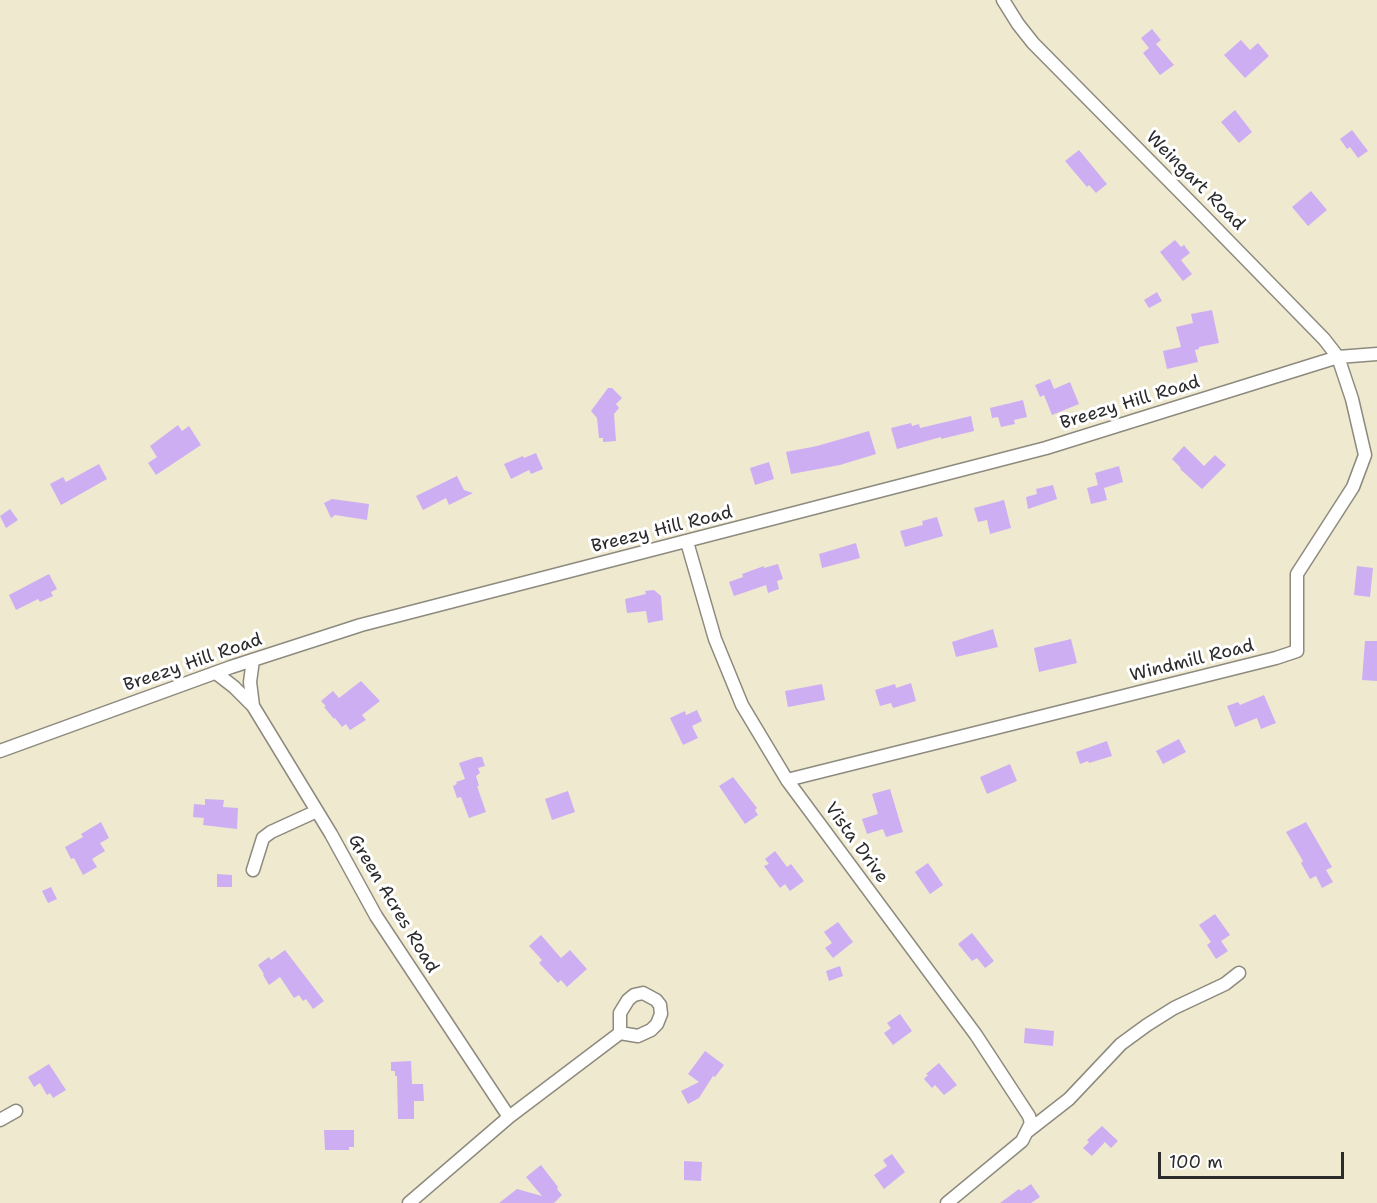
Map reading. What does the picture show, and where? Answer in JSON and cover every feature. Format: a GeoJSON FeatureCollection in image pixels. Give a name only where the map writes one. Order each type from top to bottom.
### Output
{"type":"FeatureCollection","features":[{"type":"Feature","properties":{"kind":"street","name":"Weingart Road"},"geometry":{"type":"LineString","coordinates":[[1003,0],[1033,43],[1314,329],[1338,357]]}},
{"type":"Feature","properties":{"kind":"street"},"geometry":{"type":"LineString","coordinates":[[1338,357],[1377,354]]}},
{"type":"Feature","properties":{"kind":"street","name":"Breezy Hill Road"},"geometry":{"type":"LineString","coordinates":[[0,751],[253,660],[361,625],[687,543],[1046,448],[1338,357]]}},
{"type":"Feature","properties":{"kind":"street","name":"Windmill Road"},"geometry":{"type":"LineString","coordinates":[[787,780],[1297,651],[1296,574],[1353,488],[1365,455],[1352,399],[1338,357]]}},
{"type":"Feature","properties":{"kind":"street","name":"Vista Drive"},"geometry":{"type":"LineString","coordinates":[[687,543],[716,639],[742,705],[787,780],[976,1035],[1029,1116],[1031,1123],[1025,1136]]}},
{"type":"Feature","properties":{"kind":"street","name":"Green Acres Road"},"geometry":{"type":"LineString","coordinates":[[253,660],[250,682],[253,706]]}},
{"type":"Feature","properties":{"kind":"street","name":"Green Acres Road"},"geometry":{"type":"LineString","coordinates":[[216,673],[253,706],[376,916],[509,1117]]}},
{"type":"Feature","properties":{"kind":"street"},"geometry":{"type":"LineString","coordinates":[[253,870],[262,838],[316,811]]}},
{"type":"Feature","properties":{"kind":"street"},"geometry":{"type":"LineString","coordinates":[[947,1203],[1069,1099],[1121,1044],[1174,1008],[1225,984],[1239,973]]}},
{"type":"Feature","properties":{"kind":"street"},"geometry":{"type":"LineString","coordinates":[[409,1203],[509,1117],[620,1033]]}},
{"type":"Feature","properties":{"kind":"street"},"geometry":{"type":"LineString","coordinates":[[0,1120],[16,1111]]}},
{"type":"Feature","properties":{"kind":"building"},"geometry":{"type":"Polygon","coordinates":[[[1152,29],[1161,40],[1156,44],[1174,65],[1160,75],[1143,53],[1149,48],[1141,38],[1152,29]]]}},
{"type":"Feature","properties":{"kind":"building"},"geometry":{"type":"Polygon","coordinates":[[[1241,40],[1250,50],[1258,43],[1269,56],[1245,78],[1224,55],[1241,40]]]}},
{"type":"Feature","properties":{"kind":"building"},"geometry":{"type":"Polygon","coordinates":[[[1235,110],[1252,132],[1239,143],[1221,122],[1235,110]]]}},
{"type":"Feature","properties":{"kind":"building"},"geometry":{"type":"Polygon","coordinates":[[[1352,130],[1368,151],[1358,158],[1340,139],[1352,130]]]}},
{"type":"Feature","properties":{"kind":"building"},"geometry":{"type":"Polygon","coordinates":[[[1079,150],[1107,184],[1096,193],[1089,185],[1087,187],[1065,161],[1079,150]]]}},
{"type":"Feature","properties":{"kind":"building"},"geometry":{"type":"Polygon","coordinates":[[[1311,191],[1327,210],[1308,226],[1292,207],[1311,191]]]}},
{"type":"Feature","properties":{"kind":"building"},"geometry":{"type":"Polygon","coordinates":[[[1175,240],[1181,247],[1184,245],[1190,253],[1181,260],[1192,274],[1183,281],[1160,252],[1175,240]]]}},
{"type":"Feature","properties":{"kind":"building"},"geometry":{"type":"Polygon","coordinates":[[[1157,292],[1162,301],[1149,308],[1144,300],[1157,292]]]}},
{"type":"Feature","properties":{"kind":"building"},"geometry":{"type":"Polygon","coordinates":[[[1212,310],[1219,343],[1195,350],[1198,362],[1167,369],[1163,351],[1181,347],[1176,327],[1193,323],[1191,314],[1212,310]]]}},
{"type":"Feature","properties":{"kind":"building"},"geometry":{"type":"Polygon","coordinates":[[[1050,379],[1054,389],[1070,382],[1079,404],[1052,415],[1044,395],[1040,397],[1035,385],[1050,379]]]}},
{"type":"Feature","properties":{"kind":"building"},"geometry":{"type":"Polygon","coordinates":[[[608,388],[612,388],[622,398],[616,404],[619,408],[614,414],[616,441],[603,442],[603,438],[599,438],[597,418],[591,411],[608,388]]]}},
{"type":"Feature","properties":{"kind":"building"},"geometry":{"type":"Polygon","coordinates":[[[1023,400],[1027,417],[1014,420],[1015,424],[1001,427],[998,417],[992,418],[990,408],[1023,400]]]}},
{"type":"Feature","properties":{"kind":"building"},"geometry":{"type":"Polygon","coordinates":[[[971,416],[974,431],[897,449],[891,428],[911,423],[912,426],[919,424],[920,428],[971,416]]]}},
{"type":"Feature","properties":{"kind":"building"},"geometry":{"type":"Polygon","coordinates":[[[178,425],[182,431],[189,426],[201,445],[156,475],[148,463],[157,457],[150,446],[178,425]]]}},
{"type":"Feature","properties":{"kind":"building"},"geometry":{"type":"Polygon","coordinates":[[[869,431],[876,454],[840,465],[791,474],[786,452],[869,431]]]}},
{"type":"Feature","properties":{"kind":"building"},"geometry":{"type":"Polygon","coordinates":[[[1184,446],[1204,466],[1215,455],[1226,465],[1202,489],[1172,459],[1184,446]]]}},
{"type":"Feature","properties":{"kind":"building"},"geometry":{"type":"Polygon","coordinates":[[[536,453],[543,469],[531,474],[529,470],[511,479],[504,464],[536,453]]]}},
{"type":"Feature","properties":{"kind":"building"},"geometry":{"type":"Polygon","coordinates":[[[769,462],[774,479],[755,485],[750,468],[769,462]]]}},
{"type":"Feature","properties":{"kind":"building"},"geometry":{"type":"Polygon","coordinates":[[[99,464],[107,479],[61,505],[50,484],[63,477],[66,482],[99,464]]]}},
{"type":"Feature","properties":{"kind":"building"},"geometry":{"type":"Polygon","coordinates":[[[1119,466],[1123,482],[1104,488],[1107,500],[1091,504],[1087,488],[1098,485],[1095,473],[1119,466]]]}},
{"type":"Feature","properties":{"kind":"building"},"geometry":{"type":"Polygon","coordinates":[[[457,476],[464,490],[473,493],[449,505],[446,498],[423,510],[416,496],[457,476]]]}},
{"type":"Feature","properties":{"kind":"building"},"geometry":{"type":"Polygon","coordinates":[[[1053,485],[1057,499],[1028,509],[1026,497],[1037,494],[1036,489],[1053,485]]]}},
{"type":"Feature","properties":{"kind":"building"},"geometry":{"type":"Polygon","coordinates":[[[332,499],[369,504],[367,520],[335,515],[331,518],[324,503],[332,499]]]}},
{"type":"Feature","properties":{"kind":"building"},"geometry":{"type":"Polygon","coordinates":[[[1004,500],[1011,528],[990,534],[987,520],[978,522],[974,508],[1004,500]]]}},
{"type":"Feature","properties":{"kind":"building"},"geometry":{"type":"Polygon","coordinates":[[[10,509],[18,520],[6,528],[0,516],[10,509]]]}},
{"type":"Feature","properties":{"kind":"building"},"geometry":{"type":"Polygon","coordinates":[[[937,517],[943,536],[905,547],[900,531],[923,525],[922,521],[937,517]]]}},
{"type":"Feature","properties":{"kind":"building"},"geometry":{"type":"Polygon","coordinates":[[[856,543],[860,558],[822,568],[819,554],[856,543]]]}},
{"type":"Feature","properties":{"kind":"building"},"geometry":{"type":"Polygon","coordinates":[[[778,564],[783,579],[777,581],[779,589],[768,593],[766,585],[734,596],[729,582],[743,577],[742,574],[764,566],[764,568],[778,564]]]}},
{"type":"Feature","properties":{"kind":"building"},"geometry":{"type":"Polygon","coordinates":[[[1357,566],[1373,568],[1370,597],[1354,595],[1357,566]]]}},
{"type":"Feature","properties":{"kind":"building"},"geometry":{"type":"Polygon","coordinates":[[[49,574],[57,589],[51,592],[53,596],[40,602],[38,599],[16,610],[9,595],[49,574]]]}},
{"type":"Feature","properties":{"kind":"building"},"geometry":{"type":"Polygon","coordinates":[[[654,590],[661,596],[663,620],[648,623],[646,611],[627,613],[625,599],[654,590]]]}},
{"type":"Feature","properties":{"kind":"building"},"geometry":{"type":"Polygon","coordinates":[[[993,629],[998,647],[956,657],[952,642],[993,629]]]}},
{"type":"Feature","properties":{"kind":"building"},"geometry":{"type":"Polygon","coordinates":[[[1071,639],[1077,663],[1039,672],[1034,648],[1071,639]]]}},
{"type":"Feature","properties":{"kind":"building"},"geometry":{"type":"Polygon","coordinates":[[[1365,641],[1377,641],[1377,681],[1362,680],[1365,641]]]}},
{"type":"Feature","properties":{"kind":"building"},"geometry":{"type":"Polygon","coordinates":[[[361,681],[380,701],[362,715],[366,720],[350,730],[346,724],[342,727],[334,719],[321,701],[333,691],[339,698],[361,681]]]}},
{"type":"Feature","properties":{"kind":"building"},"geometry":{"type":"Polygon","coordinates":[[[911,683],[916,701],[893,708],[891,703],[880,706],[875,690],[895,684],[896,688],[911,683]]]}},
{"type":"Feature","properties":{"kind":"building"},"geometry":{"type":"Polygon","coordinates":[[[822,684],[825,700],[788,707],[785,691],[822,684]]]}},
{"type":"Feature","properties":{"kind":"building"},"geometry":{"type":"Polygon","coordinates":[[[1264,695],[1276,723],[1261,729],[1257,718],[1235,727],[1227,706],[1238,702],[1240,705],[1264,695]]]}},
{"type":"Feature","properties":{"kind":"building"},"geometry":{"type":"Polygon","coordinates":[[[697,710],[702,721],[692,726],[698,738],[683,745],[670,718],[685,711],[686,715],[697,710]]]}},
{"type":"Feature","properties":{"kind":"building"},"geometry":{"type":"Polygon","coordinates":[[[1179,739],[1186,752],[1163,764],[1156,751],[1179,739]]]}},
{"type":"Feature","properties":{"kind":"building"},"geometry":{"type":"Polygon","coordinates":[[[1107,741],[1112,756],[1080,764],[1076,752],[1107,741]]]}},
{"type":"Feature","properties":{"kind":"building"},"geometry":{"type":"Polygon","coordinates":[[[482,757],[485,766],[478,768],[480,773],[476,776],[486,812],[469,818],[461,797],[457,798],[453,786],[457,784],[456,782],[465,779],[459,763],[482,757]]]}},
{"type":"Feature","properties":{"kind":"building"},"geometry":{"type":"Polygon","coordinates":[[[1010,764],[1017,781],[987,794],[980,777],[1010,764]]]}},
{"type":"Feature","properties":{"kind":"building"},"geometry":{"type":"Polygon","coordinates":[[[733,777],[757,808],[755,810],[758,815],[745,824],[719,786],[733,777]]]}},
{"type":"Feature","properties":{"kind":"building"},"geometry":{"type":"Polygon","coordinates":[[[890,789],[903,832],[886,837],[883,829],[867,834],[862,819],[878,814],[872,794],[890,789]]]}},
{"type":"Feature","properties":{"kind":"building"},"geometry":{"type":"Polygon","coordinates":[[[568,791],[575,812],[552,820],[545,799],[568,791]]]}},
{"type":"Feature","properties":{"kind":"building"},"geometry":{"type":"Polygon","coordinates":[[[205,799],[224,800],[223,807],[238,808],[237,829],[203,825],[204,818],[193,817],[194,804],[205,805],[205,799]]]}},
{"type":"Feature","properties":{"kind":"building"},"geometry":{"type":"Polygon","coordinates":[[[101,822],[109,838],[100,843],[105,851],[92,859],[97,867],[83,875],[65,847],[83,837],[81,834],[101,822]]]}},
{"type":"Feature","properties":{"kind":"building"},"geometry":{"type":"Polygon","coordinates":[[[1306,822],[1332,867],[1326,870],[1333,882],[1322,888],[1316,876],[1310,879],[1301,863],[1303,861],[1286,832],[1306,822]]]}},
{"type":"Feature","properties":{"kind":"building"},"geometry":{"type":"Polygon","coordinates":[[[775,851],[787,867],[791,864],[804,881],[790,891],[785,884],[780,888],[764,866],[769,864],[765,859],[775,851]]]}},
{"type":"Feature","properties":{"kind":"building"},"geometry":{"type":"Polygon","coordinates":[[[928,863],[943,885],[930,894],[915,872],[928,863]]]}},
{"type":"Feature","properties":{"kind":"building"},"geometry":{"type":"Polygon","coordinates":[[[217,874],[232,875],[232,887],[217,887],[217,874]]]}},
{"type":"Feature","properties":{"kind":"building"},"geometry":{"type":"Polygon","coordinates":[[[51,887],[57,899],[48,903],[42,891],[51,887]]]}},
{"type":"Feature","properties":{"kind":"building"},"geometry":{"type":"Polygon","coordinates":[[[1215,914],[1230,935],[1221,941],[1228,951],[1216,959],[1207,945],[1211,942],[1199,925],[1215,914]]]}},
{"type":"Feature","properties":{"kind":"building"},"geometry":{"type":"Polygon","coordinates":[[[838,922],[853,942],[833,958],[825,948],[832,943],[824,932],[838,922]]]}},
{"type":"Feature","properties":{"kind":"building"},"geometry":{"type":"Polygon","coordinates":[[[972,933],[994,961],[985,968],[977,958],[972,961],[958,944],[972,933]]]}},
{"type":"Feature","properties":{"kind":"building"},"geometry":{"type":"Polygon","coordinates":[[[541,935],[561,958],[570,950],[587,969],[567,987],[561,980],[558,983],[539,963],[542,960],[529,946],[541,935]]]}},
{"type":"Feature","properties":{"kind":"building"},"geometry":{"type":"Polygon","coordinates":[[[285,950],[324,1001],[313,1009],[306,999],[303,1001],[299,995],[294,998],[280,977],[269,985],[258,965],[269,957],[271,960],[285,950]]]}},
{"type":"Feature","properties":{"kind":"building"},"geometry":{"type":"Polygon","coordinates":[[[840,966],[843,976],[829,981],[826,971],[840,966]]]}},
{"type":"Feature","properties":{"kind":"building"},"geometry":{"type":"Polygon","coordinates":[[[900,1014],[912,1031],[893,1045],[884,1033],[891,1028],[887,1023],[900,1014]]]}},
{"type":"Feature","properties":{"kind":"building"},"geometry":{"type":"Polygon","coordinates":[[[1025,1028],[1054,1031],[1053,1046],[1024,1043],[1025,1028]]]}},
{"type":"Feature","properties":{"kind":"building"},"geometry":{"type":"Polygon","coordinates":[[[705,1051],[724,1065],[715,1077],[713,1076],[699,1098],[688,1104],[681,1091],[699,1082],[688,1074],[705,1051]]]}},
{"type":"Feature","properties":{"kind":"building"},"geometry":{"type":"Polygon","coordinates":[[[411,1061],[412,1084],[423,1084],[424,1101],[414,1101],[414,1119],[398,1119],[397,1076],[395,1076],[395,1071],[391,1071],[391,1062],[411,1061]]]}},
{"type":"Feature","properties":{"kind":"building"},"geometry":{"type":"Polygon","coordinates":[[[939,1063],[957,1085],[944,1095],[935,1085],[932,1088],[924,1079],[928,1075],[926,1074],[939,1063]]]}},
{"type":"Feature","properties":{"kind":"building"},"geometry":{"type":"Polygon","coordinates":[[[49,1064],[66,1090],[53,1098],[50,1093],[47,1095],[40,1083],[34,1087],[28,1077],[49,1064]]]}},
{"type":"Feature","properties":{"kind":"building"},"geometry":{"type":"Polygon","coordinates":[[[1102,1126],[1118,1141],[1111,1148],[1105,1142],[1092,1156],[1083,1148],[1089,1142],[1087,1140],[1102,1126]]]}},
{"type":"Feature","properties":{"kind":"building"},"geometry":{"type":"Polygon","coordinates":[[[324,1130],[354,1130],[354,1147],[349,1147],[349,1150],[325,1150],[324,1130]]]}},
{"type":"Feature","properties":{"kind":"building"},"geometry":{"type":"Polygon","coordinates":[[[892,1154],[905,1172],[884,1189],[874,1175],[887,1166],[883,1160],[892,1154]]]}},
{"type":"Feature","properties":{"kind":"building"},"geometry":{"type":"Polygon","coordinates":[[[684,1161],[702,1162],[701,1181],[684,1180],[684,1161]]]}},
{"type":"Feature","properties":{"kind":"building"},"geometry":{"type":"Polygon","coordinates":[[[541,1165],[562,1195],[554,1203],[499,1203],[517,1189],[542,1196],[526,1177],[541,1165]]]}},
{"type":"Feature","properties":{"kind":"building"},"geometry":{"type":"Polygon","coordinates":[[[1031,1184],[1040,1197],[1031,1203],[1000,1203],[1019,1189],[1021,1191],[1031,1184]]]}}]}
